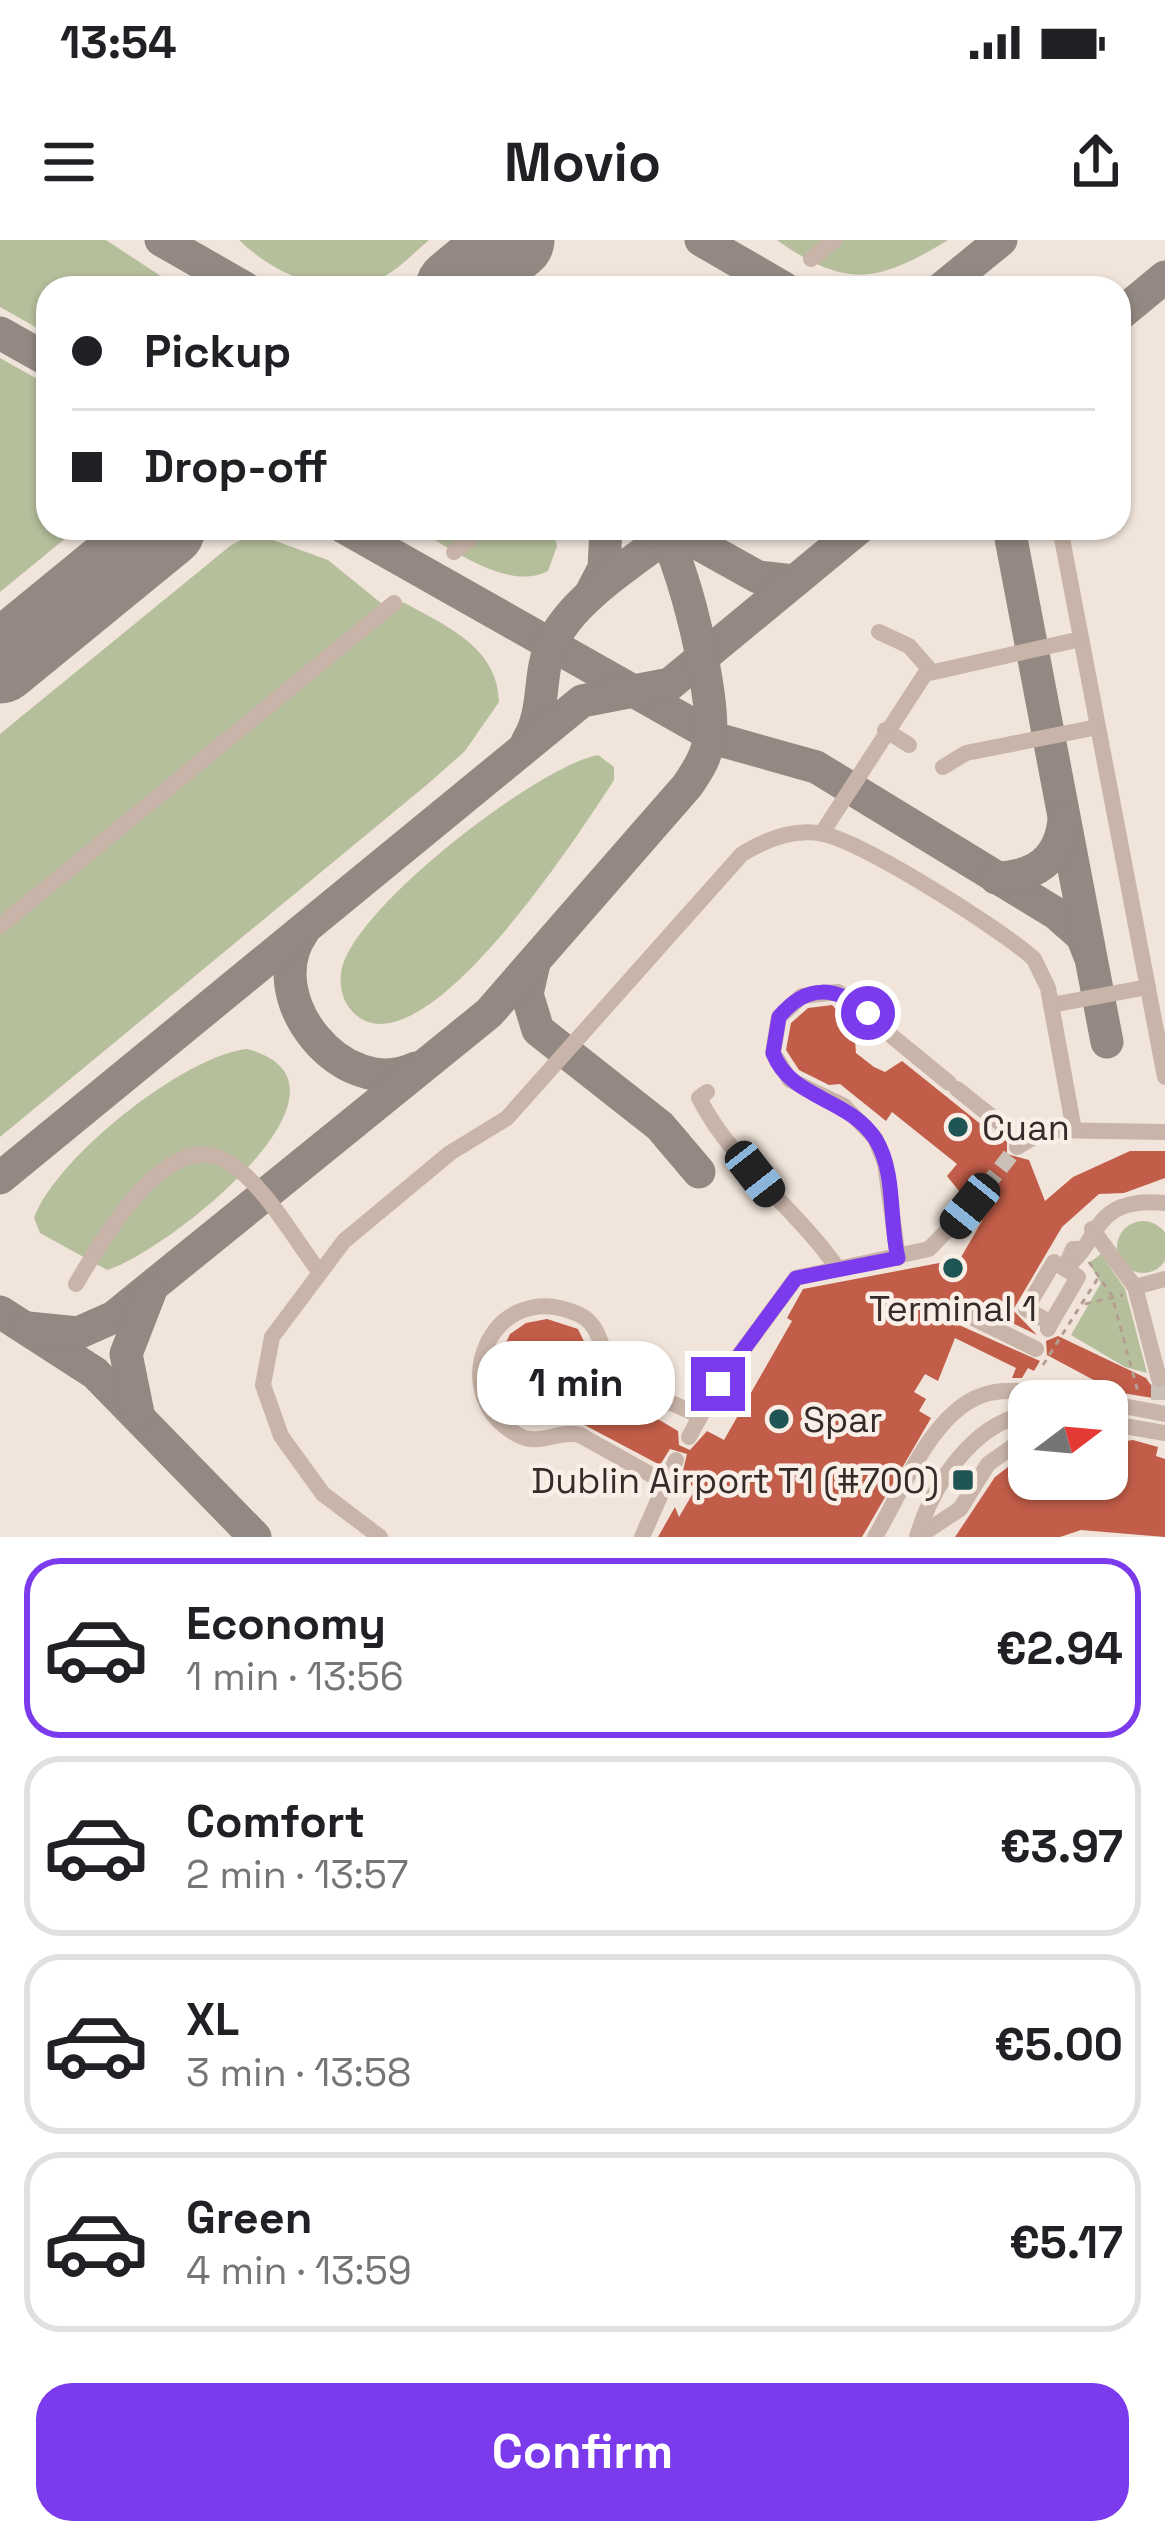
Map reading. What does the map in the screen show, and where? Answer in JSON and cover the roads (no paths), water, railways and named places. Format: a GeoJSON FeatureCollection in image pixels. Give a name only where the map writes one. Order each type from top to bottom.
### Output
{"type":"FeatureCollection","features":[{"type":"Feature","properties":{"kind":"street"},"geometry":{"type":"LineString","coordinates":[[811,260],[835,240]]}},
{"type":"Feature","properties":{"kind":"street"},"geometry":{"type":"LineString","coordinates":[[454,552],[468,540]]}},
{"type":"Feature","properties":{"kind":"street"},"geometry":{"type":"LineString","coordinates":[[1062,540],[1165,1077]]}},
{"type":"Feature","properties":{"kind":"street"},"geometry":{"type":"LineString","coordinates":[[0,926],[394,603]]}},
{"type":"Feature","properties":{"kind":"street"},"geometry":{"type":"LineString","coordinates":[[879,632],[910,646],[932,671]]}},
{"type":"Feature","properties":{"kind":"street"},"geometry":{"type":"LineString","coordinates":[[822,833],[885,730],[932,671],[1081,639]]}},
{"type":"Feature","properties":{"kind":"street"},"geometry":{"type":"LineString","coordinates":[[943,767],[973,751],[1098,727]]}},
{"type":"Feature","properties":{"kind":"street"},"geometry":{"type":"LineString","coordinates":[[885,730],[909,745]]}},
{"type":"Feature","properties":{"kind":"street"},"geometry":{"type":"LineString","coordinates":[[380,1537],[307,1477],[281,1436],[263,1385],[272,1336],[317,1270],[450,1153],[507,1118],[742,854],[763,842],[822,833],[848,842],[1023,949],[1043,973],[1074,1130]]}},
{"type":"Feature","properties":{"kind":"street"},"geometry":{"type":"LineString","coordinates":[[1051,1005],[1148,987]]}},
{"type":"Feature","properties":{"kind":"street"},"geometry":{"type":"LineString","coordinates":[[898,1258],[880,1148],[855,1114],[783,1073],[773,1053],[775,1025],[802,996],[838,992],[1020,1144],[1046,1130],[1165,1132]]}},
{"type":"Feature","properties":{"kind":"street"},"geometry":{"type":"LineString","coordinates":[[707,1092],[699,1098],[712,1119],[788,1216],[838,1269]]}},
{"type":"Feature","properties":{"kind":"street"},"geometry":{"type":"LineString","coordinates":[[76,1283],[137,1192],[191,1155],[209,1154],[242,1174],[317,1270]]}},
{"type":"Feature","properties":{"kind":"street"},"geometry":{"type":"LineString","coordinates":[[1065,1268],[1092,1229],[1126,1207],[1165,1203]]}},
{"type":"Feature","properties":{"kind":"street"},"geometry":{"type":"LineString","coordinates":[[689,1437],[783,1289],[808,1273],[898,1258],[940,1244],[970,1206]]}},
{"type":"Feature","properties":{"kind":"street"},"geometry":{"type":"LineString","coordinates":[[1092,1229],[1136,1290],[1159,1379]]}},
{"type":"Feature","properties":{"kind":"street"},"geometry":{"type":"LineString","coordinates":[[1054,1262],[1065,1268],[1078,1277],[1049,1326],[1026,1309],[1054,1262]]}},
{"type":"Feature","properties":{"kind":"street"},"geometry":{"type":"LineString","coordinates":[[1136,1290],[1165,1279]]}},
{"type":"Feature","properties":{"kind":"street"},"geometry":{"type":"LineString","coordinates":[[664,1482],[580,1435],[569,1432],[546,1440],[518,1435],[485,1399],[483,1348],[497,1324],[532,1308],[577,1313],[603,1339],[619,1376],[700,1416]]}},
{"type":"Feature","properties":{"kind":"street"},"geometry":{"type":"LineString","coordinates":[[965,1314],[1039,1357]]}},
{"type":"Feature","properties":{"kind":"street"},"geometry":{"type":"LineString","coordinates":[[875,1537],[940,1430],[963,1405],[1008,1392]]}},
{"type":"Feature","properties":{"kind":"street"},"geometry":{"type":"LineString","coordinates":[[1128,1406],[1162,1407]]}},
{"type":"Feature","properties":{"kind":"street"},"geometry":{"type":"LineString","coordinates":[[918,1537],[973,1442],[1008,1420]]}},
{"type":"Feature","properties":{"kind":"street"},"geometry":{"type":"LineString","coordinates":[[1128,1427],[1165,1433]]}},
{"type":"Feature","properties":{"kind":"street"},"geometry":{"type":"LineString","coordinates":[[918,1537],[960,1509],[988,1464],[1008,1450]]}},
{"type":"Feature","properties":{"kind":"street"},"geometry":{"type":"LineString","coordinates":[[642,1537],[676,1460]]}},
{"type":"Feature","properties":{"kind":"tunnel"},"geometry":{"type":"LineString","coordinates":[[971,1206],[1017,1147]]}},
{"type":"Feature","properties":{"kind":"tunnel"},"geometry":{"type":"LineString","coordinates":[[1159,1379],[1159,1400]]}},
{"type":"Feature","properties":{"kind":"place","name":"Cuan"},"geometry":{"type":"Point","coordinates":[958,1127]}},
{"type":"Feature","properties":{"kind":"place","name":"Terminal 1"},"geometry":{"type":"Point","coordinates":[953,1268]}},
{"type":"Feature","properties":{"kind":"place","name":"Spar"},"geometry":{"type":"Point","coordinates":[779,1419]}},
{"type":"Feature","properties":{"kind":"place","name":"Dublin Airport T1 (#700)"},"geometry":{"type":"Point","coordinates":[963,1480]}}]}
